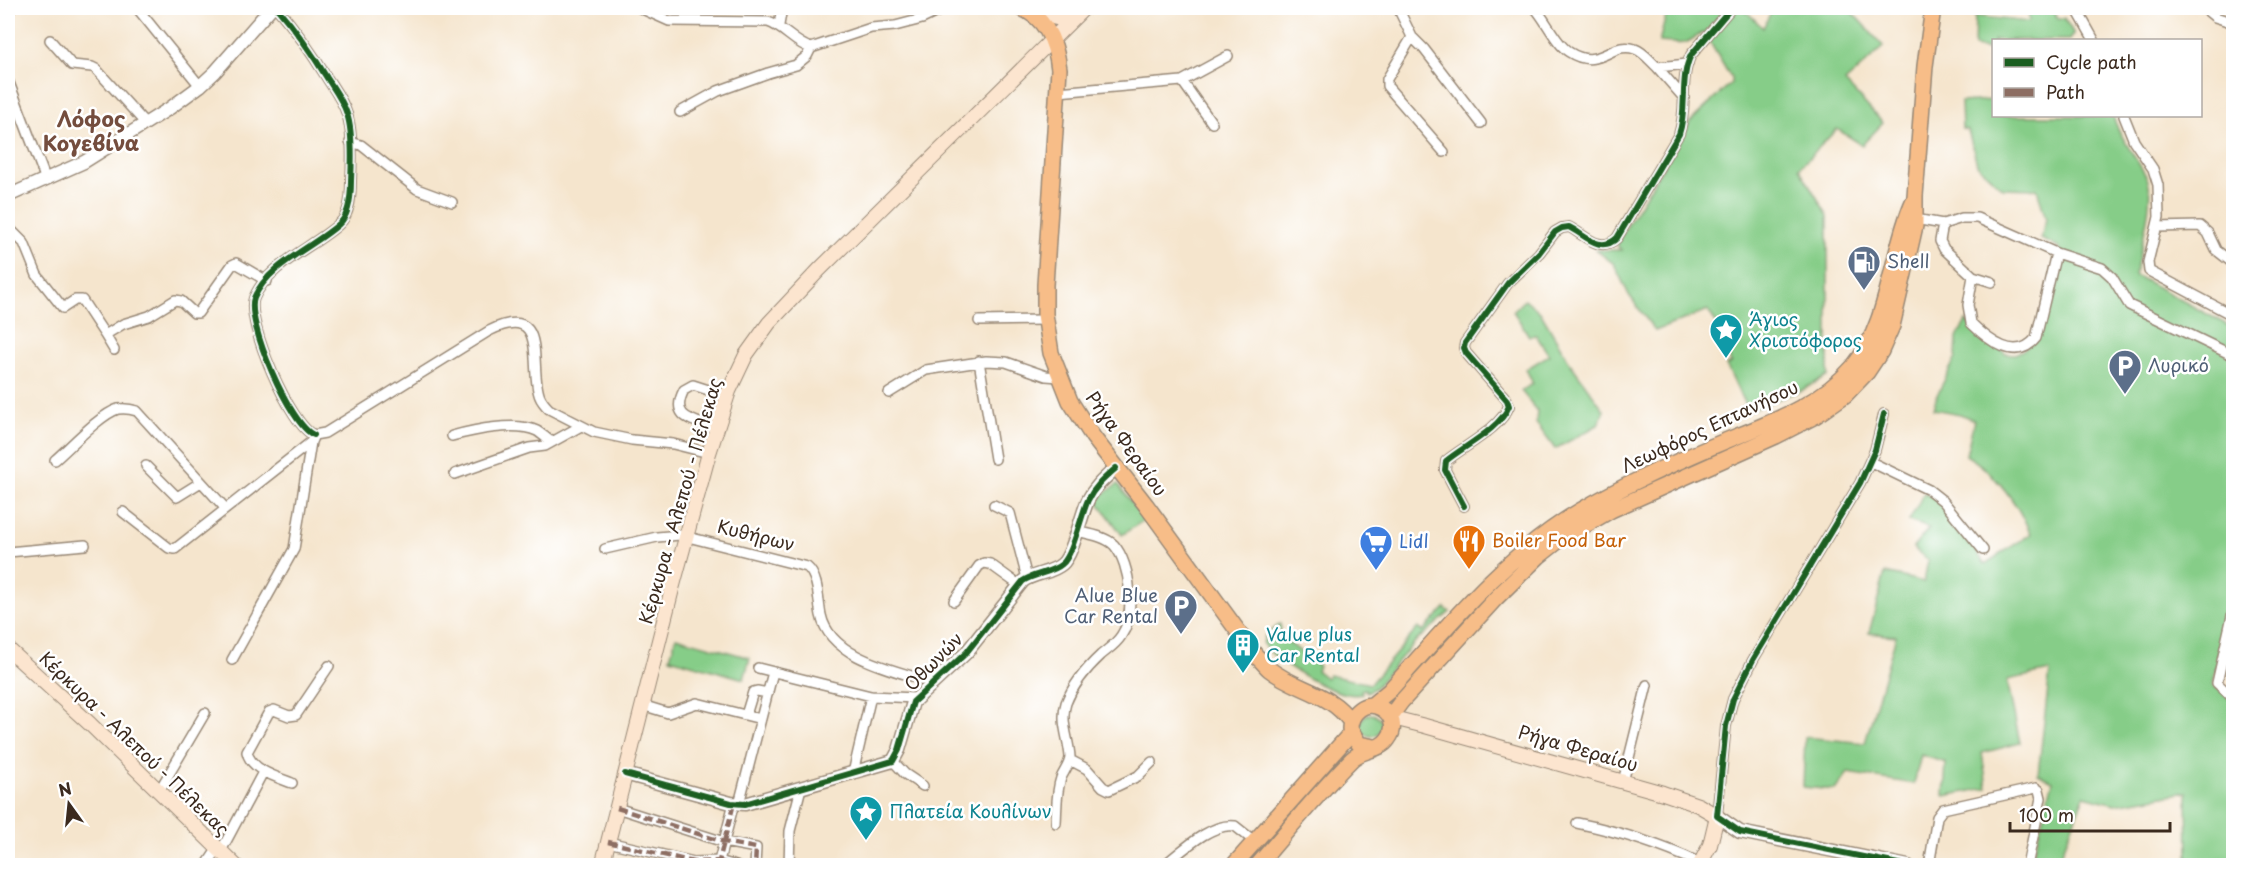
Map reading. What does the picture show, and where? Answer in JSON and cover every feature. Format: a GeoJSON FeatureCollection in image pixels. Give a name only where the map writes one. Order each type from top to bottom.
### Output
{"type":"FeatureCollection","features":[{"type":"Feature","properties":{"kind":"main road","name":"Κέρκυρα - Αλεπού - Πέλεκας"},"geometry":{"type":"LineString","coordinates":[[602,866],[642,705],[716,429],[727,396],[746,355],[769,323],[820,269],[1084,8]]}},
{"type":"Feature","properties":{"kind":"main road"},"geometry":{"type":"LineString","coordinates":[[1915,196],[1927,50],[1933,8]]}},
{"type":"Feature","properties":{"kind":"main road"},"geometry":{"type":"LineString","coordinates":[[1027,10],[1070,21]]}},
{"type":"Feature","properties":{"kind":"main road"},"geometry":{"type":"LineString","coordinates":[[1027,10],[1052,40]]}},
{"type":"Feature","properties":{"kind":"main road","name":"Ρήγα Φεραίου"},"geometry":{"type":"LineString","coordinates":[[1052,40],[1058,57],[1058,92],[1048,231],[1045,320],[1048,341],[1059,377],[1079,416],[1256,656],[1270,670],[1285,679],[1323,696],[1370,705]]}},
{"type":"Feature","properties":{"kind":"main road","name":"Λεωφόρος Επτανήσου"},"geometry":{"type":"LineString","coordinates":[[1391,718],[1401,702],[1485,610],[1533,562],[1558,541],[1588,522],[1631,500],[1796,426],[1826,409],[1851,390],[1873,364],[1889,336],[1910,251],[1915,219],[1915,196]]}},
{"type":"Feature","properties":{"kind":"main road","name":"Λεωφόρος Επτανήσου"},"geometry":{"type":"LineString","coordinates":[[1233,866],[1351,728],[1358,710],[1370,705],[1389,691],[1500,574],[1555,526],[1639,480],[1793,411],[1822,394],[1845,375],[1860,358],[1875,331],[1903,223],[1915,196]]}},
{"type":"Feature","properties":{"kind":"main road","name":"Κέρκυρα - Αλεπού - Πέλεκας"},"geometry":{"type":"LineString","coordinates":[[8,649],[90,724],[236,866]]}},
{"type":"Feature","properties":{"kind":"main road","name":"Ρήγα Φεραίου"},"geometry":{"type":"LineString","coordinates":[[1323,696],[1340,709],[1351,728]]}},
{"type":"Feature","properties":{"kind":"main road"},"geometry":{"type":"LineString","coordinates":[[1370,705],[1382,708],[1391,718],[1393,728],[1390,737]]}},
{"type":"Feature","properties":{"kind":"main road","name":"Ρήγα Φεραίου"},"geometry":{"type":"LineString","coordinates":[[1391,718],[1685,800],[1717,816]]}},
{"type":"Feature","properties":{"kind":"main road"},"geometry":{"type":"LineString","coordinates":[[1257,866],[1354,756],[1382,745],[1390,737],[1408,729],[1425,726]]}},
{"type":"Feature","properties":{"kind":"main road"},"geometry":{"type":"LineString","coordinates":[[1351,728],[1359,744],[1375,747]]}},
{"type":"Feature","properties":{"kind":"main road"},"geometry":{"type":"LineString","coordinates":[[1700,864],[1710,844],[1717,816]]}},
{"type":"Feature","properties":{"kind":"street"},"geometry":{"type":"LineString","coordinates":[[137,8],[200,86]]}},
{"type":"Feature","properties":{"kind":"street"},"geometry":{"type":"LineString","coordinates":[[8,196],[84,162],[146,124],[200,86],[271,8]]}},
{"type":"Feature","properties":{"kind":"street"},"geometry":{"type":"LineString","coordinates":[[232,660],[294,549],[312,439],[279,388],[262,348],[253,306],[256,294],[291,257],[344,219],[351,187],[347,114],[341,100],[303,40],[277,8]]}},
{"type":"Feature","properties":{"kind":"street"},"geometry":{"type":"LineString","coordinates":[[640,8],[669,21],[684,23],[756,20],[779,26],[805,47],[811,48],[871,28],[895,26],[922,19],[945,8]]}},
{"type":"Feature","properties":{"kind":"street"},"geometry":{"type":"LineString","coordinates":[[779,26],[782,8]]}},
{"type":"Feature","properties":{"kind":"street"},"geometry":{"type":"LineString","coordinates":[[1398,8],[1412,37],[1424,49],[1480,123]]}},
{"type":"Feature","properties":{"kind":"street"},"geometry":{"type":"LineString","coordinates":[[1535,8],[1563,48],[1571,53],[1586,59],[1595,59],[1621,48],[1631,48],[1642,52],[1684,98]]}},
{"type":"Feature","properties":{"kind":"street"},"geometry":{"type":"LineString","coordinates":[[1464,506],[1445,470],[1446,461],[1490,428],[1509,406],[1507,400],[1466,353],[1465,343],[1508,283],[1557,230],[1569,227],[1602,245],[1616,241],[1679,134],[1684,116],[1688,64],[1699,44],[1731,8]]}},
{"type":"Feature","properties":{"kind":"street"},"geometry":{"type":"LineString","coordinates":[[2076,8],[2093,39]]}},
{"type":"Feature","properties":{"kind":"street"},"geometry":{"type":"LineString","coordinates":[[2204,8],[2215,17],[2234,23]]}},
{"type":"Feature","properties":{"kind":"street"},"geometry":{"type":"LineString","coordinates":[[1412,37],[1387,79],[1387,86],[1444,152]]}},
{"type":"Feature","properties":{"kind":"street"},"geometry":{"type":"LineString","coordinates":[[50,40],[72,65],[89,66],[96,69],[146,124]]}},
{"type":"Feature","properties":{"kind":"street"},"geometry":{"type":"LineString","coordinates":[[680,112],[718,91],[796,65],[807,56],[811,48]]}},
{"type":"Feature","properties":{"kind":"street"},"geometry":{"type":"LineString","coordinates":[[1058,92],[1182,81],[1228,56]]}},
{"type":"Feature","properties":{"kind":"street"},"geometry":{"type":"LineString","coordinates":[[1657,67],[1688,64]]}},
{"type":"Feature","properties":{"kind":"street"},"geometry":{"type":"LineString","coordinates":[[8,80],[46,180]]}},
{"type":"Feature","properties":{"kind":"street"},"geometry":{"type":"LineString","coordinates":[[1182,81],[1212,123]]}},
{"type":"Feature","properties":{"kind":"street"},"geometry":{"type":"LineString","coordinates":[[2124,117],[2131,134],[2156,177],[2160,204],[2148,262],[2151,273],[2234,316]]}},
{"type":"Feature","properties":{"kind":"street"},"geometry":{"type":"LineString","coordinates":[[350,142],[362,145],[417,189],[452,202]]}},
{"type":"Feature","properties":{"kind":"street"},"geometry":{"type":"LineString","coordinates":[[1915,219],[1943,224],[1962,218],[1977,218],[2056,253],[2102,268],[2112,277],[2129,305],[2234,356]]}},
{"type":"Feature","properties":{"kind":"street"},"geometry":{"type":"LineString","coordinates":[[1943,224],[1940,241],[1942,246],[1973,276],[1992,282]]}},
{"type":"Feature","properties":{"kind":"street"},"geometry":{"type":"LineString","coordinates":[[2157,227],[2200,226],[2208,232],[2216,250],[2234,264]]}},
{"type":"Feature","properties":{"kind":"street"},"geometry":{"type":"LineString","coordinates":[[8,227],[24,243],[37,275],[63,308],[75,300],[82,300],[114,350]]}},
{"type":"Feature","properties":{"kind":"street"},"geometry":{"type":"LineString","coordinates":[[1973,276],[1968,305],[1971,323],[2000,346],[2007,350],[2016,350],[2036,338],[2056,253]]}},
{"type":"Feature","properties":{"kind":"street"},"geometry":{"type":"LineString","coordinates":[[105,335],[123,324],[148,316],[175,300],[181,301],[198,313],[232,265],[236,263],[267,281]]}},
{"type":"Feature","properties":{"kind":"street"},"geometry":{"type":"LineString","coordinates":[[979,321],[1045,320]]}},
{"type":"Feature","properties":{"kind":"street"},"geometry":{"type":"LineString","coordinates":[[123,512],[173,550],[312,439],[489,331],[499,326],[518,324],[526,327],[531,334],[537,368],[537,389],[543,404],[565,419],[604,434],[632,440],[673,444],[710,453]]}},
{"type":"Feature","properties":{"kind":"street"},"geometry":{"type":"LineString","coordinates":[[889,393],[926,370],[980,361],[1006,362],[1038,373],[1059,377]]}},
{"type":"Feature","properties":{"kind":"street"},"geometry":{"type":"LineString","coordinates":[[980,361],[995,459]]}},
{"type":"Feature","properties":{"kind":"street"},"geometry":{"type":"LineString","coordinates":[[716,429],[682,415],[679,402],[684,390],[690,386],[727,396]]}},
{"type":"Feature","properties":{"kind":"street"},"geometry":{"type":"LineString","coordinates":[[56,460],[107,415],[129,408],[137,411],[226,509]]}},
{"type":"Feature","properties":{"kind":"street"},"geometry":{"type":"LineString","coordinates":[[1884,414],[1871,462],[1847,507],[1753,660],[1733,699],[1726,726],[1717,816],[1740,832],[1908,866]]}},
{"type":"Feature","properties":{"kind":"street"},"geometry":{"type":"LineString","coordinates":[[454,474],[530,448],[545,446],[581,426]]}},
{"type":"Feature","properties":{"kind":"street"},"geometry":{"type":"LineString","coordinates":[[452,436],[476,430],[521,427],[537,431],[552,442]]}},
{"type":"Feature","properties":{"kind":"street"},"geometry":{"type":"LineString","coordinates":[[1871,462],[1929,490],[1942,501],[1983,550]]}},
{"type":"Feature","properties":{"kind":"street"},"geometry":{"type":"LineString","coordinates":[[146,466],[175,496],[182,496],[201,482]]}},
{"type":"Feature","properties":{"kind":"street"},"geometry":{"type":"LineString","coordinates":[[1023,582],[1061,565],[1069,553],[1089,499],[1097,485],[1116,468]]}},
{"type":"Feature","properties":{"kind":"street"},"geometry":{"type":"LineString","coordinates":[[994,505],[1010,513],[1023,582]]}},
{"type":"Feature","properties":{"kind":"street"},"geometry":{"type":"LineString","coordinates":[[1056,823],[1058,790],[1070,760],[1064,717],[1066,703],[1083,674],[1122,636],[1130,606],[1128,577],[1121,556],[1114,545],[1106,539],[1076,531]]}},
{"type":"Feature","properties":{"kind":"street"},"geometry":{"type":"LineString","coordinates":[[605,549],[657,537],[687,536]]}},
{"type":"Feature","properties":{"kind":"street","name":"Κυθήρων"},"geometry":{"type":"LineString","coordinates":[[687,536],[807,567],[811,570],[815,580],[825,627],[834,642],[860,657],[934,683]]}},
{"type":"Feature","properties":{"kind":"street"},"geometry":{"type":"LineString","coordinates":[[8,552],[84,545]]}},
{"type":"Feature","properties":{"kind":"street"},"geometry":{"type":"LineString","coordinates":[[954,601],[979,566],[984,563],[1023,582]]}},
{"type":"Feature","properties":{"kind":"street","name":"Οθωνών"},"geometry":{"type":"LineString","coordinates":[[893,761],[899,750],[910,709],[916,698],[966,653],[1023,582]]}},
{"type":"Feature","properties":{"kind":"street"},"geometry":{"type":"LineString","coordinates":[[2234,608],[2217,683],[2234,699]]}},
{"type":"Feature","properties":{"kind":"street"},"geometry":{"type":"LineString","coordinates":[[292,783],[263,772],[249,758],[247,752],[268,714],[274,710],[296,716],[330,666]]}},
{"type":"Feature","properties":{"kind":"street"},"geometry":{"type":"LineString","coordinates":[[758,668],[871,696],[916,698]]}},
{"type":"Feature","properties":{"kind":"street"},"geometry":{"type":"LineString","coordinates":[[719,861],[773,672]]}},
{"type":"Feature","properties":{"kind":"street"},"geometry":{"type":"LineString","coordinates":[[1623,782],[1647,685]]}},
{"type":"Feature","properties":{"kind":"street"},"geometry":{"type":"LineString","coordinates":[[746,715],[753,692],[768,693]]}},
{"type":"Feature","properties":{"kind":"street"},"geometry":{"type":"LineString","coordinates":[[853,773],[871,696]]}},
{"type":"Feature","properties":{"kind":"street"},"geometry":{"type":"LineString","coordinates":[[642,705],[668,713],[697,703],[761,719]]}},
{"type":"Feature","properties":{"kind":"street"},"geometry":{"type":"LineString","coordinates":[[159,791],[205,713]]}},
{"type":"Feature","properties":{"kind":"street"},"geometry":{"type":"LineString","coordinates":[[1070,760],[1081,764],[1102,787],[1109,790],[1138,776],[1152,762]]}},
{"type":"Feature","properties":{"kind":"street"},"geometry":{"type":"LineString","coordinates":[[625,774],[737,804],[751,804],[893,761],[905,774],[923,786]]}},
{"type":"Feature","properties":{"kind":"street"},"geometry":{"type":"LineString","coordinates":[[207,866],[220,850],[263,772]]}},
{"type":"Feature","properties":{"kind":"street"},"geometry":{"type":"LineString","coordinates":[[789,866],[790,831],[801,788]]}},
{"type":"Feature","properties":{"kind":"street"},"geometry":{"type":"LineString","coordinates":[[1929,866],[1937,817],[1943,809],[2036,788],[2042,798],[2027,866]]}},
{"type":"Feature","properties":{"kind":"street"},"geometry":{"type":"LineString","coordinates":[[617,808],[724,842],[756,848],[755,866]]}},
{"type":"Feature","properties":{"kind":"street"},"geometry":{"type":"LineString","coordinates":[[1577,822],[1661,845],[1700,864]]}},
{"type":"Feature","properties":{"kind":"street"},"geometry":{"type":"LineString","coordinates":[[1163,866],[1200,837],[1223,827],[1235,826],[1254,842]]}},
{"type":"Feature","properties":{"kind":"street"},"geometry":{"type":"LineString","coordinates":[[608,842],[699,863],[719,861],[736,866]]}},
{"type":"Feature","properties":{"kind":"green space"},"geometry":{"type":"Polygon","coordinates":[[[1666,8],[1743,8],[1763,28],[1773,8],[1848,8],[1884,47],[1845,82],[1883,123],[1862,145],[1837,129],[1799,168],[1828,216],[1828,376],[1804,389],[1748,411],[1726,365],[1731,363],[1716,323],[1708,310],[1655,331],[1629,295],[1614,264],[1596,250],[1622,250],[1618,247],[1618,241],[1690,122],[1731,83],[1731,78],[1704,32],[1682,43],[1659,42],[1666,8]]]}},
{"type":"Feature","properties":{"kind":"green space"},"geometry":{"type":"Polygon","coordinates":[[[2028,8],[2052,8],[2057,18],[2064,18],[2074,34],[2071,39],[1992,39],[1992,83],[1990,49],[1974,47],[1975,16],[2029,22],[2028,8]]]}},
{"type":"Feature","properties":{"kind":"green space"},"geometry":{"type":"Polygon","coordinates":[[[1992,100],[1992,117],[2113,117],[2147,178],[2149,187],[2146,225],[2135,275],[2233,328],[2233,589],[2230,589],[2213,685],[2233,702],[2233,865],[2188,865],[2187,792],[2115,804],[2084,796],[2057,865],[2030,865],[2053,781],[2038,774],[2050,671],[2007,680],[2020,743],[1982,753],[1987,788],[1944,796],[1946,763],[1921,755],[1914,784],[1848,773],[1835,790],[1803,787],[1805,737],[1865,743],[1896,636],[1869,633],[1885,573],[1924,582],[1928,560],[1913,548],[1929,528],[1909,521],[1924,493],[1934,498],[1951,514],[1985,564],[2031,534],[2019,511],[1996,480],[1966,455],[1974,420],[1960,414],[1933,409],[1937,395],[1956,357],[1957,338],[1966,321],[2005,353],[2015,354],[2023,350],[2040,333],[2060,248],[2041,239],[2046,219],[2037,189],[2002,188],[1977,164],[1968,130],[1962,129],[1961,102],[1992,100]]]}},
{"type":"Feature","properties":{"kind":"green space"},"geometry":{"type":"Polygon","coordinates":[[[1525,299],[1540,312],[1570,363],[1604,410],[1598,425],[1555,449],[1536,423],[1537,410],[1521,391],[1533,384],[1526,369],[1549,355],[1536,335],[1529,336],[1513,311],[1525,299]]]}},
{"type":"Feature","properties":{"kind":"green space"},"geometry":{"type":"Polygon","coordinates":[[[1118,484],[1144,520],[1122,535],[1096,499],[1118,484]]]}},
{"type":"Feature","properties":{"kind":"green space"},"geometry":{"type":"Polygon","coordinates":[[[1445,608],[1450,612],[1415,642],[1375,688],[1367,692],[1365,689],[1361,690],[1362,694],[1339,692],[1309,679],[1281,661],[1263,644],[1265,636],[1280,624],[1281,629],[1278,634],[1319,666],[1317,671],[1326,678],[1329,675],[1370,684],[1418,628],[1423,631],[1445,608]]]}},
{"type":"Feature","properties":{"kind":"green space"},"geometry":{"type":"Polygon","coordinates":[[[676,637],[750,658],[744,679],[670,658],[676,637]]]}},
{"type":"Feature","properties":{"kind":"green space"},"geometry":{"type":"Polygon","coordinates":[[[1371,714],[1379,717],[1382,725],[1379,733],[1371,736],[1363,733],[1360,725],[1363,717],[1371,714]]]}},
{"type":"Feature","properties":{"kind":"green space"},"geometry":{"type":"Polygon","coordinates":[[[1335,761],[1339,764],[1248,865],[1241,866],[1335,761]]]}},
{"type":"Feature","properties":{"kind":"marked path"},"geometry":{"type":"LineString","coordinates":[[608,842],[694,862],[719,861],[734,803]]}},
{"type":"Feature","properties":{"kind":"marked path"},"geometry":{"type":"LineString","coordinates":[[617,808],[724,842],[756,848],[755,866]]}},
{"type":"Feature","properties":{"kind":"marked path"},"geometry":{"type":"LineString","coordinates":[[719,861],[736,866]]}},
{"type":"Feature","properties":{"kind":"cycle path"},"geometry":{"type":"LineString","coordinates":[[277,8],[304,42],[341,100],[349,121],[351,138],[350,198],[343,220],[280,266],[261,286],[254,298],[256,328],[272,372],[294,413],[304,428],[314,435]]}},
{"type":"Feature","properties":{"kind":"cycle path"},"geometry":{"type":"LineString","coordinates":[[1464,506],[1445,470],[1446,461],[1490,430],[1509,406],[1507,400],[1466,353],[1465,343],[1508,283],[1539,253],[1555,232],[1569,227],[1599,244],[1605,244],[1617,238],[1679,134],[1682,124],[1685,74],[1691,55],[1731,8]]}},
{"type":"Feature","properties":{"kind":"cycle path"},"geometry":{"type":"LineString","coordinates":[[1884,414],[1875,450],[1860,483],[1753,660],[1733,699],[1726,726],[1717,816],[1740,832],[1908,866]]}},
{"type":"Feature","properties":{"kind":"cycle path"},"geometry":{"type":"LineString","coordinates":[[625,774],[731,803],[745,804],[893,761],[899,750],[913,702],[966,653],[1023,581],[1062,564],[1070,552],[1091,495],[1100,482],[1116,468]]}},
{"type":"Feature","properties":{"kind":"place","name":"Shell"},"geometry":{"type":"Point","coordinates":[1864,291]}},
{"type":"Feature","properties":{"kind":"place","name":"Άγιος Χριστόφορος"},"geometry":{"type":"Point","coordinates":[1726,359]}},
{"type":"Feature","properties":{"kind":"place","name":"Λυρικό"},"geometry":{"type":"Point","coordinates":[2125,395]}},
{"type":"Feature","properties":{"kind":"place","name":"Boiler Food Bar"},"geometry":{"type":"Point","coordinates":[1469,570]}},
{"type":"Feature","properties":{"kind":"place","name":"Lidl"},"geometry":{"type":"Point","coordinates":[1376,571]}},
{"type":"Feature","properties":{"kind":"place","name":"Alue Blue Car Rental"},"geometry":{"type":"Point","coordinates":[1181,635]}},
{"type":"Feature","properties":{"kind":"place","name":"Value plus Car Rental"},"geometry":{"type":"Point","coordinates":[1243,674]}},
{"type":"Feature","properties":{"kind":"place","name":"Πλατεία Κουλίνων"},"geometry":{"type":"Point","coordinates":[866,841]}},
{"type":"Feature","properties":{"kind":"district","name":"Λόφος Κογεβίνα"},"geometry":{"type":"Point","coordinates":[91,132]}}]}
